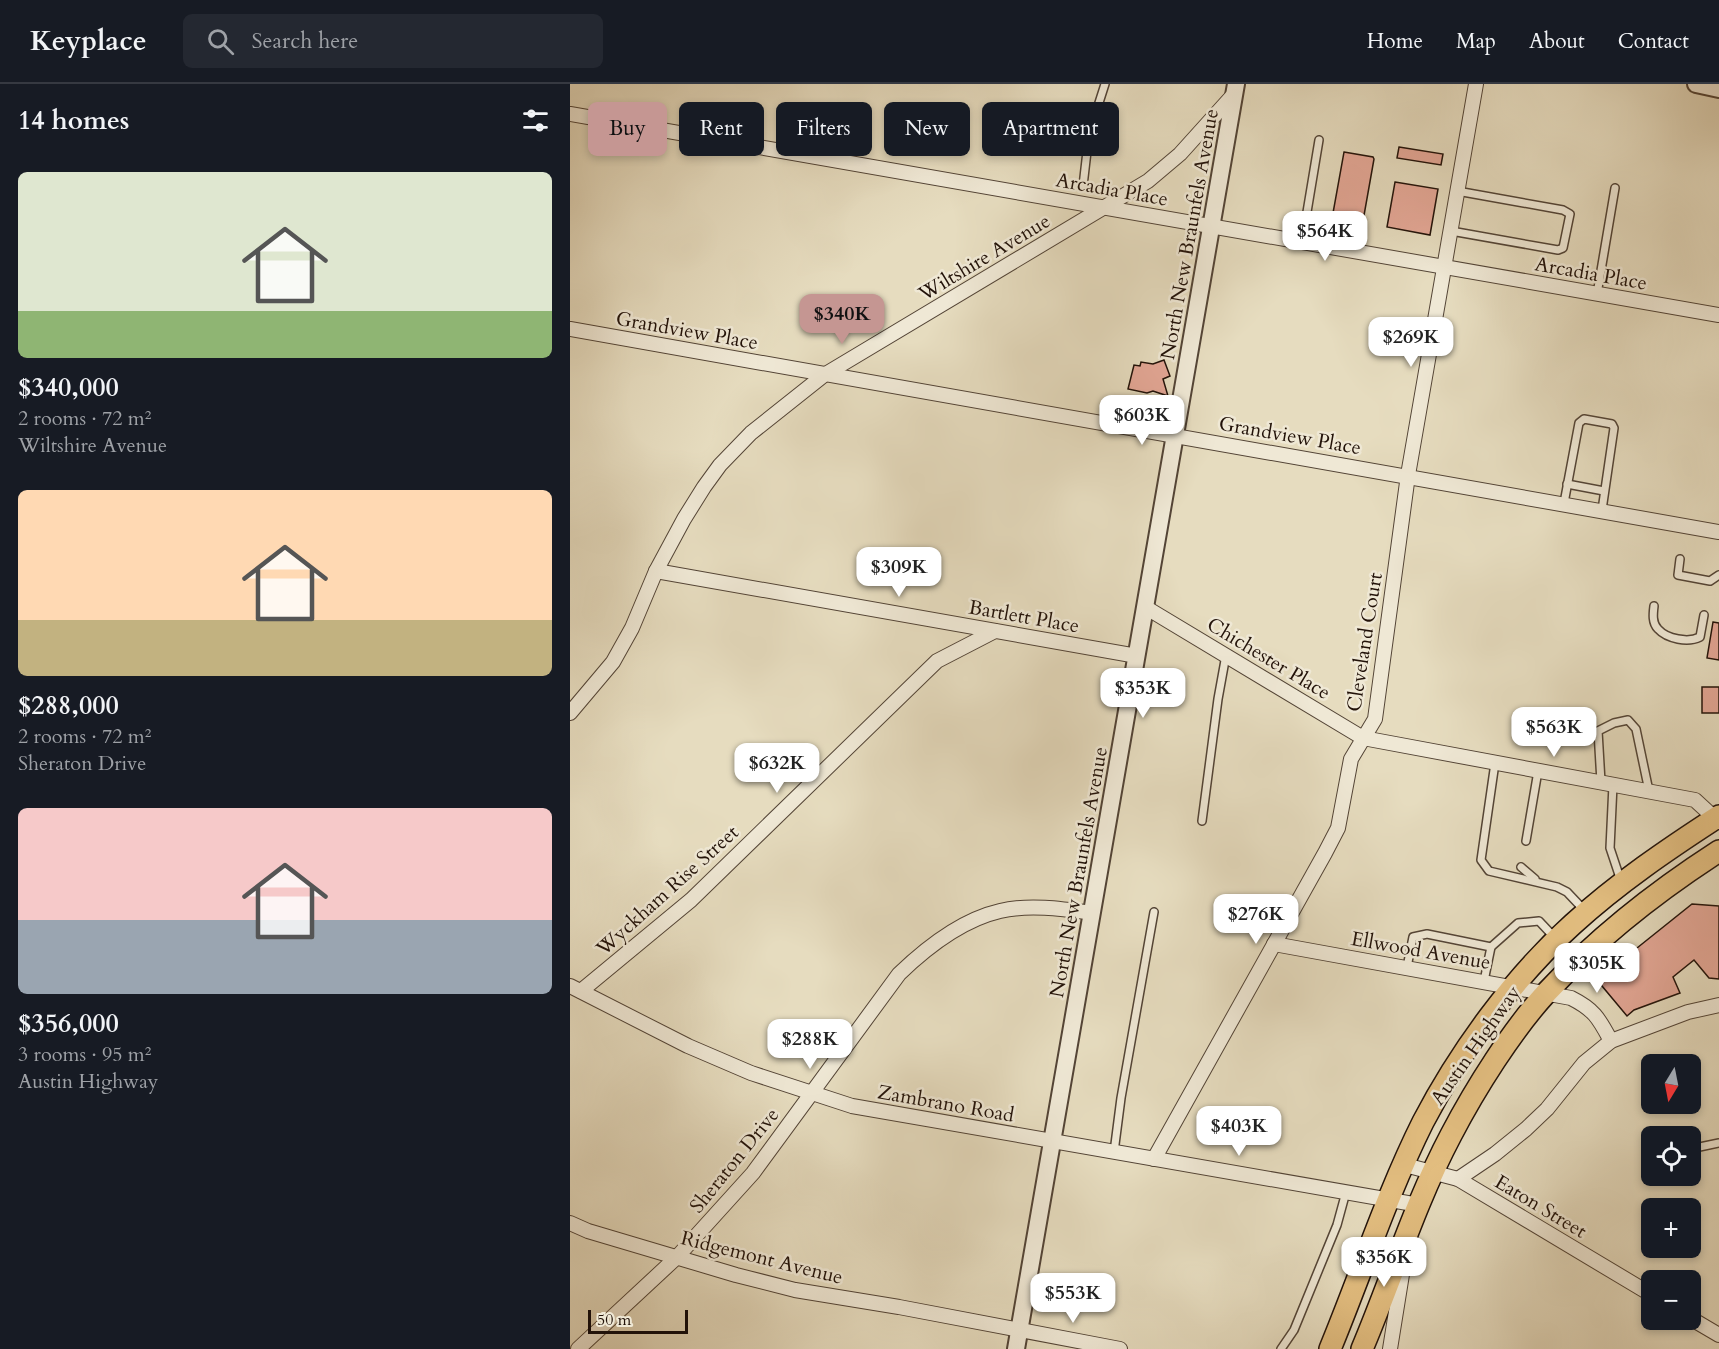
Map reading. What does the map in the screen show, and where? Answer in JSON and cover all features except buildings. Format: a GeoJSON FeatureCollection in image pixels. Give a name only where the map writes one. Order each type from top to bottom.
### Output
{"type":"FeatureCollection","features":[{"type":"Feature","properties":{"kind":"main road","name":"Austin Highway"},"geometry":{"type":"LineString","coordinates":[[1330,1349],[1423,1123],[1451,1074],[1495,1010],[1557,940],[1587,912],[1622,883],[1718,818]]}},
{"type":"Feature","properties":{"kind":"main road","name":"Austin Highway"},"geometry":{"type":"LineString","coordinates":[[1362,1349],[1419,1205],[1450,1136],[1477,1090],[1519,1028],[1547,992],[1635,911],[1719,850]]}},
{"type":"Feature","properties":{"kind":"street","name":"Cleveland Court"},"geometry":{"type":"LineString","coordinates":[[1154,1159],[1338,828],[1351,759],[1375,718],[1408,476],[1476,84]]}},
{"type":"Feature","properties":{"kind":"street","name":"Wiltshire Avenue"},"geometry":{"type":"LineString","coordinates":[[570,713],[613,662],[632,628],[656,571],[684,519],[720,465],[751,433],[824,375],[1148,181],[1180,154],[1236,88]]}},
{"type":"Feature","properties":{"kind":"street","name":"North New Braunfels Avenue"},"geometry":{"type":"LineString","coordinates":[[1016,1349],[1236,88]]}},
{"type":"Feature","properties":{"kind":"street","name":"Arcadia Place"},"geometry":{"type":"LineString","coordinates":[[570,114],[1719,315]]}},
{"type":"Feature","properties":{"kind":"street","name":"Grandview Place"},"geometry":{"type":"LineString","coordinates":[[570,329],[1719,531]]}},
{"type":"Feature","properties":{"kind":"street","name":"Bartlett Place"},"geometry":{"type":"LineString","coordinates":[[656,571],[1137,656]]}},
{"type":"Feature","properties":{"kind":"street","name":"Chichester Place"},"geometry":{"type":"LineString","coordinates":[[1145,607],[1363,738],[1695,800],[1718,818]]}},
{"type":"Feature","properties":{"kind":"street","name":"Wyckham Rise Street"},"geometry":{"type":"LineString","coordinates":[[575,988],[691,900],[938,661],[995,632]]}},
{"type":"Feature","properties":{"kind":"street","name":"Sheraton Drive"},"geometry":{"type":"LineString","coordinates":[[578,1349],[677,1257],[753,1173],[899,974],[919,954],[938,940],[977,918],[1002,910],[1059,909],[1092,914]]}},
{"type":"Feature","properties":{"kind":"street","name":"Ellwood Avenue"},"geometry":{"type":"LineString","coordinates":[[1274,944],[1571,998],[1588,1007],[1601,1022],[1611,1041]]}},
{"type":"Feature","properties":{"kind":"street","name":"Zambrano Road"},"geometry":{"type":"LineString","coordinates":[[575,988],[688,1046],[751,1073],[852,1106],[1419,1205]]}},
{"type":"Feature","properties":{"kind":"street"},"geometry":{"type":"LineString","coordinates":[[1458,1179],[1526,1129],[1547,1108],[1584,1063],[1611,1041],[1688,1012],[1719,1005]]}},
{"type":"Feature","properties":{"kind":"street","name":"Eaton Street"},"geometry":{"type":"LineString","coordinates":[[1405,1165],[1458,1179],[1641,1288]]}},
{"type":"Feature","properties":{"kind":"street","name":"Ridgemont Avenue"},"geometry":{"type":"LineString","coordinates":[[570,1223],[588,1231],[795,1290],[899,1307],[1120,1349]]}},
{"type":"Feature","properties":{"kind":"street"},"geometry":{"type":"LineString","coordinates":[[1390,1349],[1409,1233]]}},
{"type":"Feature","properties":{"kind":"street"},"geometry":{"type":"LineString","coordinates":[[1701,1324],[1719,1335]]}},
{"type":"Feature","properties":{"kind":"lane"},"geometry":{"type":"LineString","coordinates":[[1083,186],[1089,134],[1105,84]]}},
{"type":"Feature","properties":{"kind":"lane"},"geometry":{"type":"LineString","coordinates":[[1302,242],[1319,140]]}},
{"type":"Feature","properties":{"kind":"lane"},"geometry":{"type":"LineString","coordinates":[[1597,294],[1615,188]]}},
{"type":"Feature","properties":{"kind":"lane"},"geometry":{"type":"LineString","coordinates":[[1451,231],[1558,249],[1563,248],[1570,214],[1563,210],[1458,191]]}},
{"type":"Feature","properties":{"kind":"lane"},"geometry":{"type":"LineString","coordinates":[[1564,503],[1579,423],[1584,419],[1612,424],[1614,428],[1602,510]]}},
{"type":"Feature","properties":{"kind":"lane"},"geometry":{"type":"LineString","coordinates":[[1567,484],[1604,491]]}},
{"type":"Feature","properties":{"kind":"lane"},"geometry":{"type":"LineString","coordinates":[[1680,559],[1678,575],[1710,581],[1719,574]]}},
{"type":"Feature","properties":{"kind":"lane"},"geometry":{"type":"LineString","coordinates":[[1654,606],[1652,618],[1658,630],[1672,638],[1694,640],[1700,637],[1704,615]]}},
{"type":"Feature","properties":{"kind":"lane"},"geometry":{"type":"LineString","coordinates":[[1202,821],[1226,656]]}},
{"type":"Feature","properties":{"kind":"lane"},"geometry":{"type":"LineString","coordinates":[[1622,883],[1610,848],[1607,784],[1598,732],[1614,723],[1628,720],[1636,729],[1649,792]]}},
{"type":"Feature","properties":{"kind":"lane"},"geometry":{"type":"LineString","coordinates":[[1495,763],[1481,860],[1489,871],[1557,887],[1567,892],[1587,912]]}},
{"type":"Feature","properties":{"kind":"lane"},"geometry":{"type":"LineString","coordinates":[[1526,841],[1538,771]]}},
{"type":"Feature","properties":{"kind":"lane"},"geometry":{"type":"LineString","coordinates":[[1521,867],[1536,881]]}},
{"type":"Feature","properties":{"kind":"lane"},"geometry":{"type":"LineString","coordinates":[[1114,1152],[1121,1098],[1154,912]]}},
{"type":"Feature","properties":{"kind":"lane"},"geometry":{"type":"LineString","coordinates":[[1484,981],[1491,947],[1518,923],[1539,921],[1557,940]]}},
{"type":"Feature","properties":{"kind":"lane"},"geometry":{"type":"LineString","coordinates":[[1407,967],[1413,937],[1427,934],[1491,947]]}},
{"type":"Feature","properties":{"kind":"lane"},"geometry":{"type":"LineString","coordinates":[[1701,1147],[1719,1143]]}},
{"type":"Feature","properties":{"kind":"lane"},"geometry":{"type":"LineString","coordinates":[[1281,1349],[1294,1330],[1337,1225],[1346,1192]]}}]}
